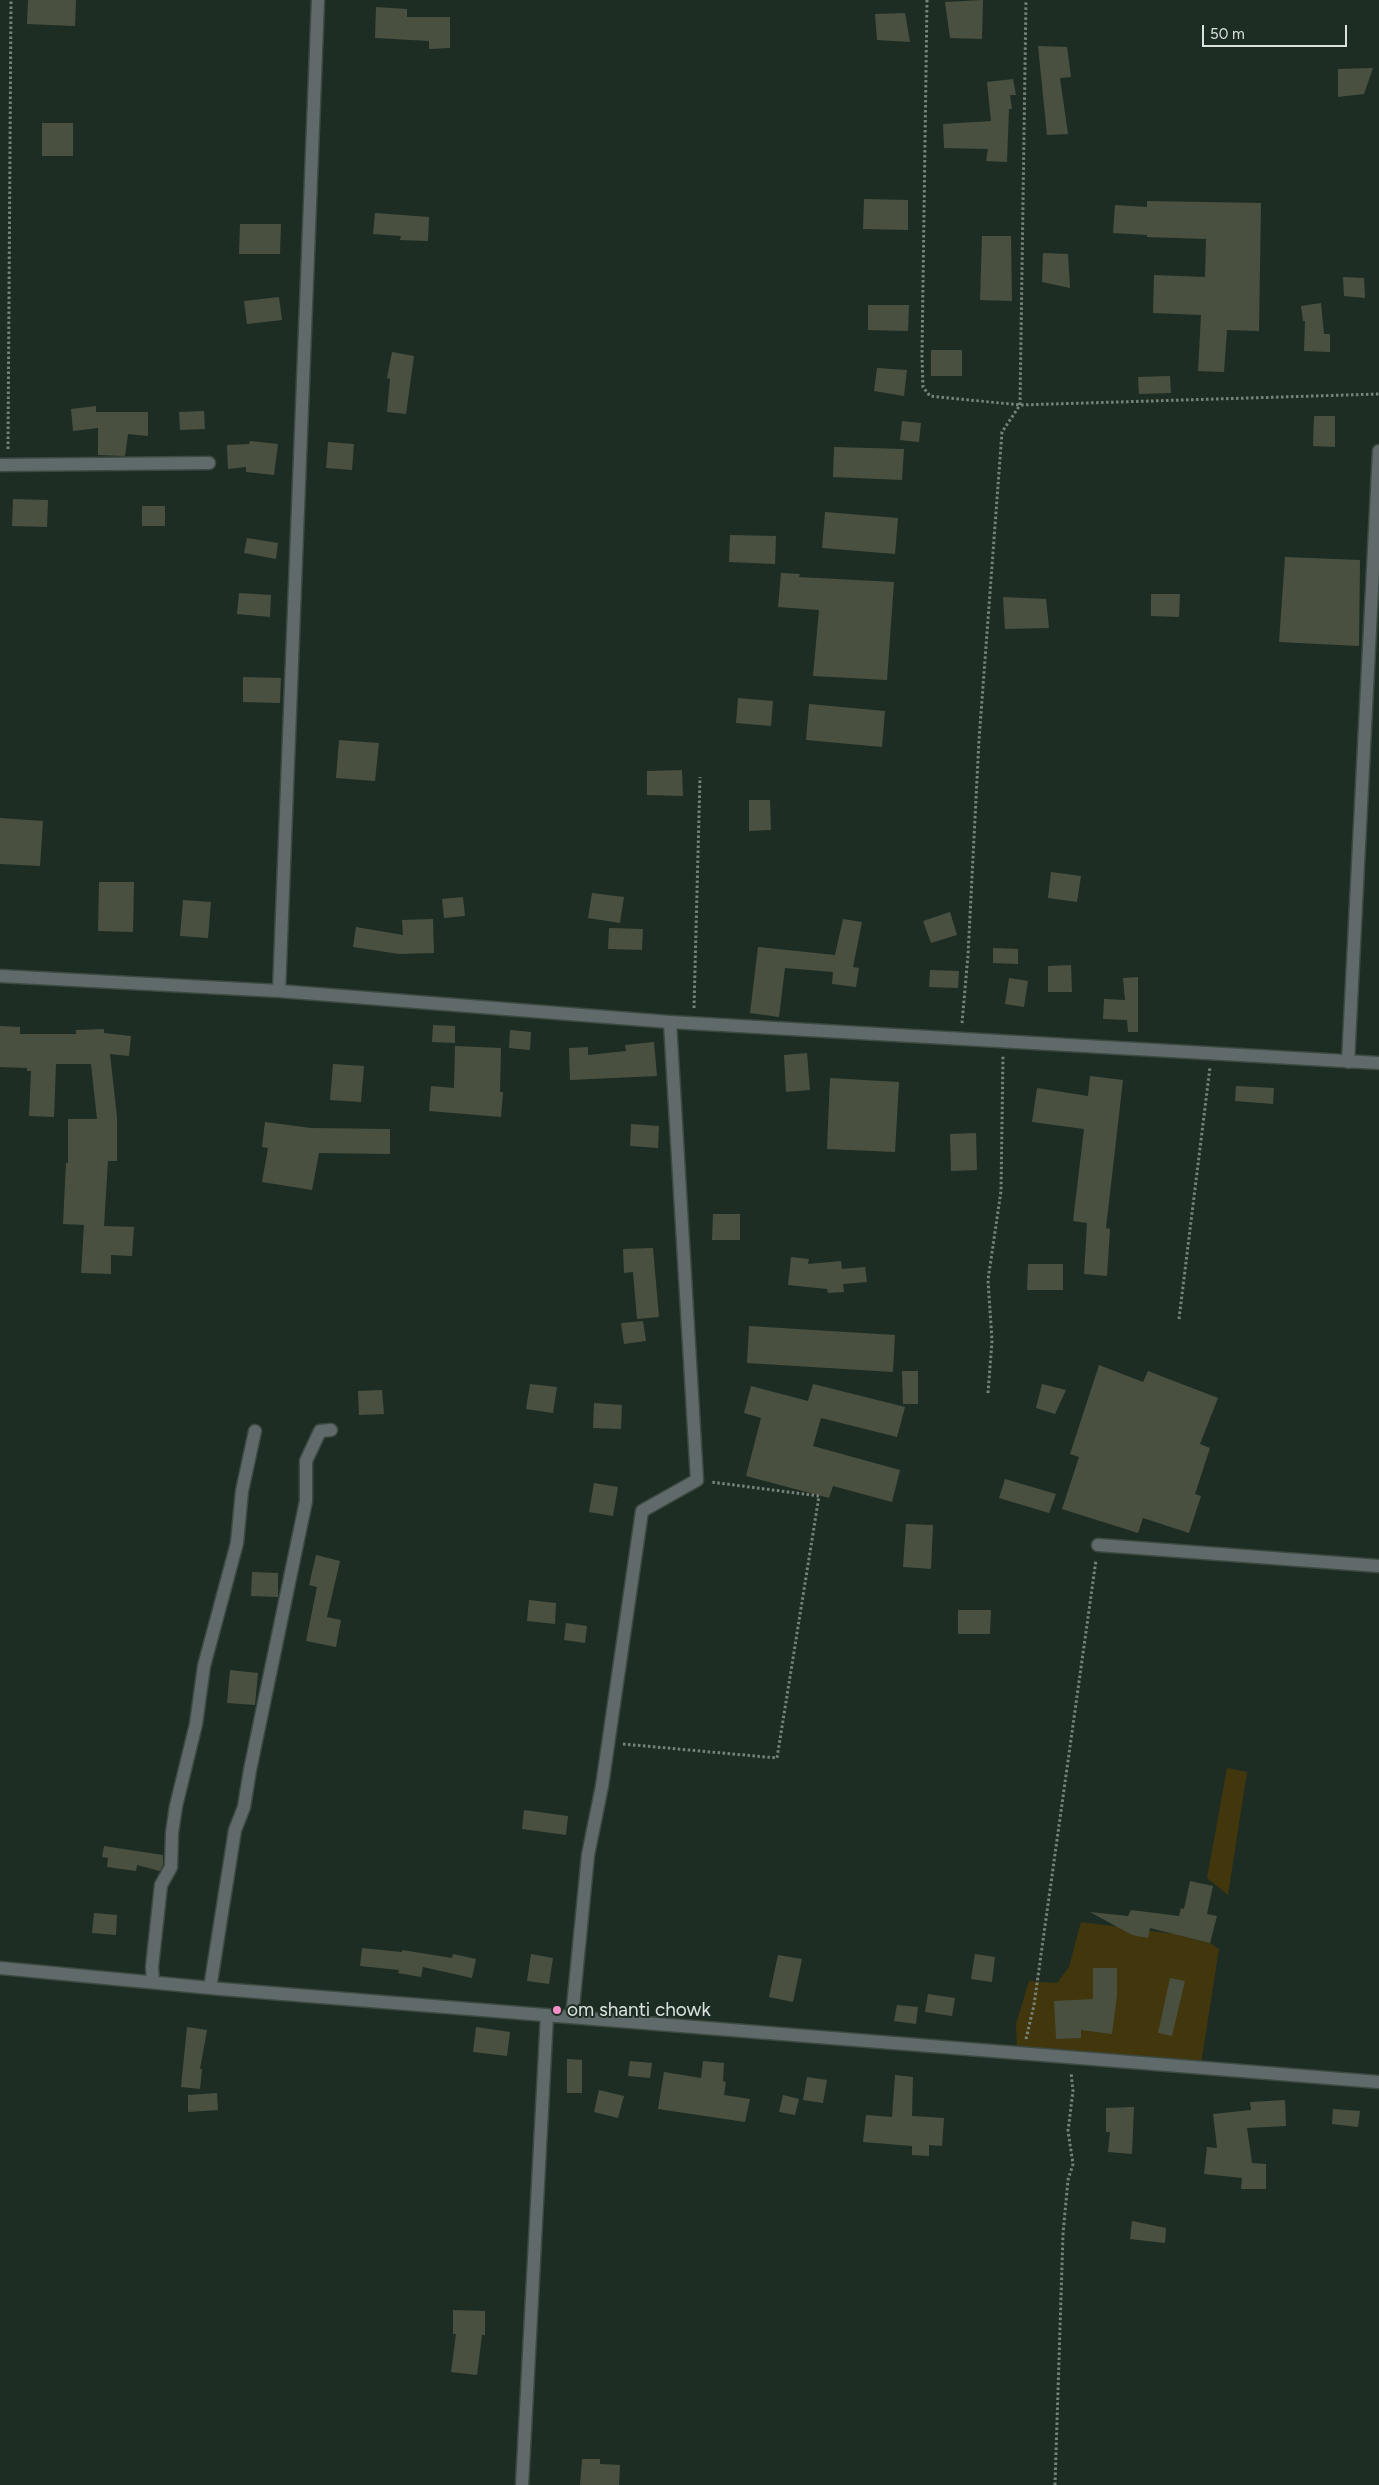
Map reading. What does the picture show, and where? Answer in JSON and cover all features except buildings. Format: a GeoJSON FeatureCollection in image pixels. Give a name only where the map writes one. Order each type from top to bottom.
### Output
{"type":"FeatureCollection","features":[{"type":"Feature","properties":{"kind":"street"},"geometry":{"type":"LineString","coordinates":[[279,991],[318,0]]}},
{"type":"Feature","properties":{"kind":"street"},"geometry":{"type":"LineString","coordinates":[[1348,1062],[1379,451]]}},
{"type":"Feature","properties":{"kind":"street"},"geometry":{"type":"LineString","coordinates":[[4,465],[209,462]]}},
{"type":"Feature","properties":{"kind":"street"},"geometry":{"type":"LineString","coordinates":[[0,976],[279,991],[694,1024],[1379,1063]]}},
{"type":"Feature","properties":{"kind":"street"},"geometry":{"type":"LineString","coordinates":[[572,2016],[588,1855],[608,1742],[642,1511],[697,1480],[670,1022]]}},
{"type":"Feature","properties":{"kind":"street"},"geometry":{"type":"LineString","coordinates":[[210,1988],[235,1830],[244,1807],[306,1500],[306,1461],[320,1431],[331,1430]]}},
{"type":"Feature","properties":{"kind":"street"},"geometry":{"type":"LineString","coordinates":[[153,1982],[152,1967],[161,1885],[171,1867],[172,1833],[176,1806],[196,1724],[204,1666],[214,1636],[220,1602],[237,1543],[242,1491],[255,1431]]}},
{"type":"Feature","properties":{"kind":"street"},"geometry":{"type":"LineString","coordinates":[[1098,1545],[1379,1566]]}},
{"type":"Feature","properties":{"kind":"street"},"geometry":{"type":"LineString","coordinates":[[0,1968],[210,1988],[1379,2082]]}},
{"type":"Feature","properties":{"kind":"street"},"geometry":{"type":"LineString","coordinates":[[522,2485],[547,2015]]}},
{"type":"Feature","properties":{"kind":"path"},"geometry":{"type":"LineString","coordinates":[[4,465],[11,0]]}},
{"type":"Feature","properties":{"kind":"path"},"geometry":{"type":"LineString","coordinates":[[927,0],[922,387],[930,396],[1020,405],[1379,394]]}},
{"type":"Feature","properties":{"kind":"path"},"geometry":{"type":"LineString","coordinates":[[960,1039],[968,955],[979,740],[1002,432],[1020,405],[1026,0]]}},
{"type":"Feature","properties":{"kind":"path"},"geometry":{"type":"LineString","coordinates":[[694,1024],[700,777]]}},
{"type":"Feature","properties":{"kind":"path"},"geometry":{"type":"LineString","coordinates":[[988,1393],[992,1341],[988,1280],[1001,1191],[1004,1133],[1001,1075],[1004,1042]]}},
{"type":"Feature","properties":{"kind":"path"},"geometry":{"type":"LineString","coordinates":[[1179,1319],[1212,1054]]}},
{"type":"Feature","properties":{"kind":"path"},"geometry":{"type":"LineString","coordinates":[[608,1742],[777,1758],[819,1496],[697,1480]]}},
{"type":"Feature","properties":{"kind":"path"},"geometry":{"type":"LineString","coordinates":[[1022,2053],[1034,2005],[1098,1545]]}},
{"type":"Feature","properties":{"kind":"path"},"geometry":{"type":"LineString","coordinates":[[1055,2485],[1063,2234],[1068,2180],[1073,2164],[1068,2131],[1072,2091],[1069,2056]]}},
{"type":"Feature","properties":{"kind":"shaded area"},"geometry":{"type":"Polygon","coordinates":[[[1227,1768],[1247,1772],[1228,1895],[1207,1878],[1227,1768]]]}},
{"type":"Feature","properties":{"kind":"shaded area"},"geometry":{"type":"Polygon","coordinates":[[[1081,1922],[1174,1934],[1210,1943],[1219,1949],[1201,2064],[1017,2050],[1016,2024],[1029,1981],[1057,1983],[1069,1967],[1081,1922]]]}},
{"type":"Feature","properties":{"kind":"place","name":"om shanti chowk"},"geometry":{"type":"Point","coordinates":[557,2010]}}]}
